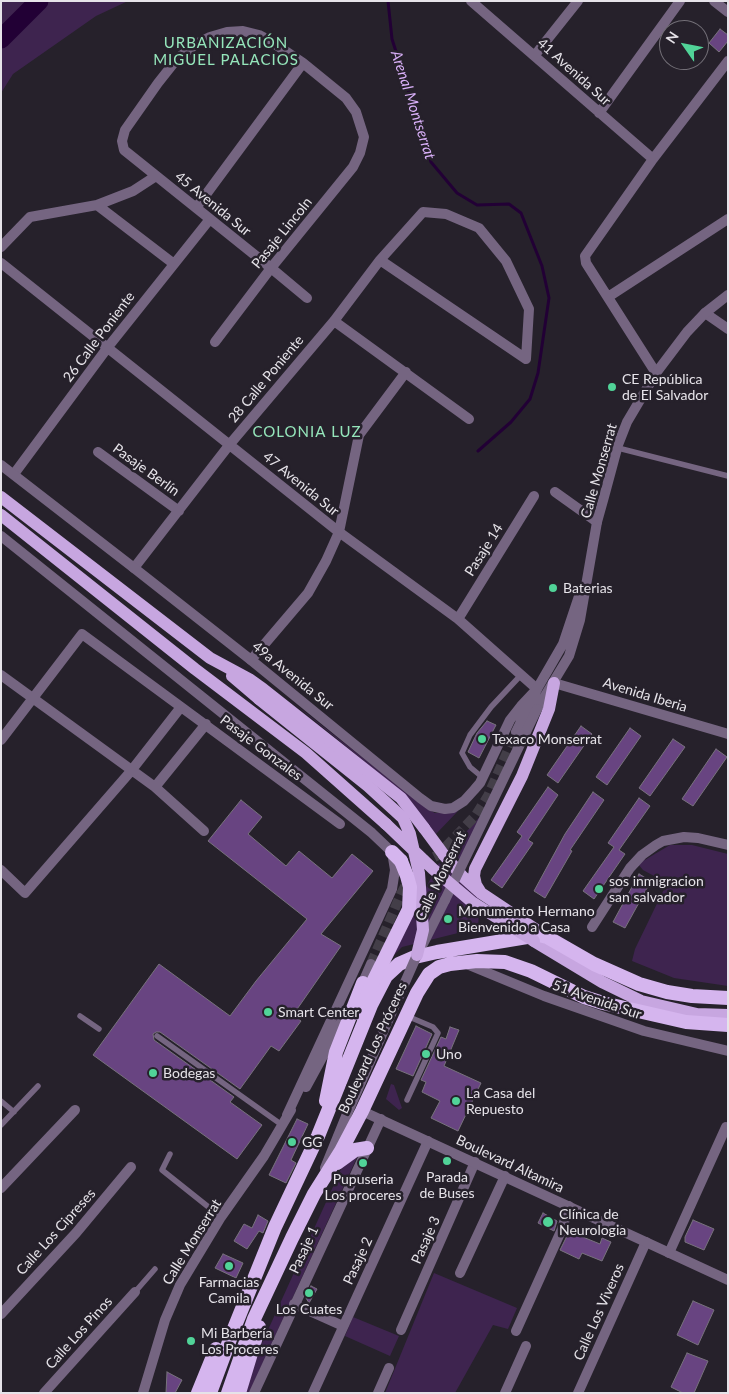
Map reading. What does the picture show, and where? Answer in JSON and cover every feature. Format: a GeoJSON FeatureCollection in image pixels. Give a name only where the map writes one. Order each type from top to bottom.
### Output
{"type":"FeatureCollection","features":[{"type":"Feature","properties":{"kind":"highway"},"geometry":{"type":"LineString","coordinates":[[340,1081],[346,1049],[371,986],[409,909],[410,888],[407,876],[396,856]]}},
{"type":"Feature","properties":{"kind":"highway","name":"Boulevard Los Próceres"},"geometry":{"type":"LineString","coordinates":[[210,1393],[275,1227],[318,1136],[370,1005],[386,976],[399,964],[415,957],[437,952],[533,935],[548,937],[594,964],[639,984],[667,992],[707,998],[728,998]]}},
{"type":"Feature","properties":{"kind":"highway","name":"Boulevard Los Próceres"},"geometry":{"type":"LineString","coordinates":[[228,1393],[245,1340],[314,1194],[341,1151],[385,1072],[422,982],[429,974],[439,967],[462,962],[505,962],[531,971],[584,997],[603,1003],[686,1022],[728,1025]]}},
{"type":"Feature","properties":{"kind":"highway"},"geometry":{"type":"LineString","coordinates":[[318,1136],[336,1052],[363,983]]}},
{"type":"Feature","properties":{"kind":"highway"},"geometry":{"type":"LineString","coordinates":[[314,1194],[338,1162],[355,1150],[367,1148]]}},
{"type":"Feature","properties":{"kind":"highway"},"geometry":{"type":"LineString","coordinates":[[198,1393],[229,1321],[275,1227]]}},
{"type":"Feature","properties":{"kind":"highway"},"geometry":{"type":"LineString","coordinates":[[239,1393],[258,1331],[266,1295]]}},
{"type":"Feature","properties":{"kind":"main road","name":"49a Avenida Sur"},"geometry":{"type":"LineString","coordinates":[[1,497],[210,658],[256,684],[379,780],[401,798],[444,855],[480,893],[548,937]]}},
{"type":"Feature","properties":{"kind":"main road"},"geometry":{"type":"LineString","coordinates":[[1,515],[180,658],[306,753],[472,902],[602,982],[642,1001],[691,1013],[728,1015]]}},
{"type":"Feature","properties":{"kind":"main road"},"geometry":{"type":"LineString","coordinates":[[210,658],[368,786],[403,818],[410,834],[419,873],[423,930],[417,955]]}},
{"type":"Feature","properties":{"kind":"main road"},"geometry":{"type":"LineString","coordinates":[[480,893],[474,876],[475,870],[522,776],[549,709],[554,683]]}},
{"type":"Feature","properties":{"kind":"street"},"geometry":{"type":"LineString","coordinates":[[535,56],[578,1]]}},
{"type":"Feature","properties":{"kind":"street"},"geometry":{"type":"LineString","coordinates":[[599,113],[680,1]]}},
{"type":"Feature","properties":{"kind":"street"},"geometry":{"type":"LineString","coordinates":[[714,1],[728,12]]}},
{"type":"Feature","properties":{"kind":"street","name":"41 Avenida Sur"},"geometry":{"type":"LineString","coordinates":[[476,3],[653,159]]}},
{"type":"Feature","properties":{"kind":"street","name":"45 Avenida Sur"},"geometry":{"type":"LineString","coordinates":[[303,64],[259,35],[243,31],[227,32],[203,40],[177,59],[125,130],[122,141],[124,150],[308,298]]}},
{"type":"Feature","properties":{"kind":"street"},"geometry":{"type":"LineString","coordinates":[[656,373],[586,263],[585,256],[653,159],[728,61]]}},
{"type":"Feature","properties":{"kind":"street"},"geometry":{"type":"LineString","coordinates":[[196,208],[303,64]]}},
{"type":"Feature","properties":{"kind":"street","name":"Pasaje Lincoln"},"geometry":{"type":"LineString","coordinates":[[215,342],[270,268],[352,166],[360,153],[364,137],[356,112],[346,98],[303,64]]}},
{"type":"Feature","properties":{"kind":"street"},"geometry":{"type":"LineString","coordinates":[[1,247],[30,217],[97,205],[133,191],[156,176]]}},
{"type":"Feature","properties":{"kind":"street"},"geometry":{"type":"LineString","coordinates":[[97,205],[174,264]]}},
{"type":"Feature","properties":{"kind":"street","name":"28 Calle Poniente"},"geometry":{"type":"LineString","coordinates":[[134,568],[230,444],[334,321],[380,260],[423,212],[446,214],[479,228],[506,261],[529,309],[526,360],[380,260]]}},
{"type":"Feature","properties":{"kind":"street","name":"26 Calle Poniente"},"geometry":{"type":"LineString","coordinates":[[14,474],[108,347],[210,219]]}},
{"type":"Feature","properties":{"kind":"street"},"geometry":{"type":"LineString","coordinates":[[608,297],[728,219]]}},
{"type":"Feature","properties":{"kind":"street","name":"47 Avenida Sur"},"geometry":{"type":"LineString","coordinates":[[1,262],[339,532],[458,619],[537,689]]}},
{"type":"Feature","properties":{"kind":"street","name":"Calle Monserrat"},"geometry":{"type":"LineString","coordinates":[[314,1194],[417,955],[537,709],[569,656],[580,620],[597,522],[618,448],[628,422],[656,373],[687,332],[705,313],[728,295]]}},
{"type":"Feature","properties":{"kind":"street"},"geometry":{"type":"LineString","coordinates":[[705,313],[728,329]]}},
{"type":"Feature","properties":{"kind":"street"},"geometry":{"type":"LineString","coordinates":[[334,321],[469,419]]}},
{"type":"Feature","properties":{"kind":"street"},"geometry":{"type":"LineString","coordinates":[[251,660],[308,592],[326,561],[339,532],[358,435],[406,372]]}},
{"type":"Feature","properties":{"kind":"street","name":"Pasaje Berlín"},"geometry":{"type":"LineString","coordinates":[[98,452],[179,511]]}},
{"type":"Feature","properties":{"kind":"street","name":"49a Avenida Sur"},"geometry":{"type":"LineString","coordinates":[[1,464],[251,660],[432,806],[445,809],[453,808],[459,805],[474,790],[510,720],[537,689]]}},
{"type":"Feature","properties":{"kind":"street"},"geometry":{"type":"LineString","coordinates":[[555,492],[597,522]]}},
{"type":"Feature","properties":{"kind":"street","name":"Pasaje 14"},"geometry":{"type":"LineString","coordinates":[[458,619],[534,496]]}},
{"type":"Feature","properties":{"kind":"street"},"geometry":{"type":"LineString","coordinates":[[1,538],[21,551],[364,827],[396,856]]}},
{"type":"Feature","properties":{"kind":"street","name":"Calle Monserrat"},"geometry":{"type":"LineString","coordinates":[[516,732],[537,689],[563,644],[589,571]]}},
{"type":"Feature","properties":{"kind":"street"},"geometry":{"type":"LineString","coordinates":[[1,740],[82,634],[206,724]]}},
{"type":"Feature","properties":{"kind":"street"},"geometry":{"type":"LineString","coordinates":[[1,675],[155,787],[204,831]]}},
{"type":"Feature","properties":{"kind":"street","name":"Avenida Iberia"},"geometry":{"type":"LineString","coordinates":[[554,683],[728,734]]}},
{"type":"Feature","properties":{"kind":"street"},"geometry":{"type":"LineString","coordinates":[[1,870],[25,893],[132,771],[182,707]]}},
{"type":"Feature","properties":{"kind":"street","name":"Pasaje Gonzales"},"geometry":{"type":"LineString","coordinates":[[155,787],[206,724],[340,824]]}},
{"type":"Feature","properties":{"kind":"street"},"geometry":{"type":"LineString","coordinates":[[592,928],[630,868],[642,855],[656,845],[663,841],[684,837],[698,838],[728,845]]}},
{"type":"Feature","properties":{"kind":"street","name":"Calle Monserrat"},"geometry":{"type":"LineString","coordinates":[[284,1120],[392,889],[396,856]]}},
{"type":"Feature","properties":{"kind":"street","name":"51 Avenida Sur"},"geometry":{"type":"LineString","coordinates":[[462,962],[544,996],[644,1031],[728,1051]]}},
{"type":"Feature","properties":{"kind":"street","name":"Calle Monserrat"},"geometry":{"type":"LineString","coordinates":[[142,1393],[172,1300],[186,1272],[221,1217],[264,1156],[312,1076],[363,983],[371,964]]}},
{"type":"Feature","properties":{"kind":"street"},"geometry":{"type":"LineString","coordinates":[[1,1188],[75,1110]]}},
{"type":"Feature","properties":{"kind":"street","name":"Boulevard Altamira"},"geometry":{"type":"LineString","coordinates":[[362,1111],[397,1123],[428,1141],[728,1280]]}},
{"type":"Feature","properties":{"kind":"street","name":"Pasaje 1"},"geometry":{"type":"LineString","coordinates":[[254,1393],[381,1119]]}},
{"type":"Feature","properties":{"kind":"street"},"geometry":{"type":"LineString","coordinates":[[669,1253],[726,1127]]}},
{"type":"Feature","properties":{"kind":"street","name":"Pasaje 2"},"geometry":{"type":"LineString","coordinates":[[313,1393],[428,1141]]}},
{"type":"Feature","properties":{"kind":"street","name":"Pasaje 3"},"geometry":{"type":"LineString","coordinates":[[401,1330],[475,1162]]}},
{"type":"Feature","properties":{"kind":"street","name":"Calle Los Cipreses"},"geometry":{"type":"LineString","coordinates":[[1,1314],[76,1233],[130,1167]]}},
{"type":"Feature","properties":{"kind":"street"},"geometry":{"type":"LineString","coordinates":[[460,1273],[505,1176]]}},
{"type":"Feature","properties":{"kind":"street"},"geometry":{"type":"LineString","coordinates":[[516,1331],[562,1229],[569,1206]]}},
{"type":"Feature","properties":{"kind":"street","name":"Calle Los Viveros"},"geometry":{"type":"LineString","coordinates":[[578,1393],[646,1242]]}},
{"type":"Feature","properties":{"kind":"street","name":"Calle Los Pinos"},"geometry":{"type":"LineString","coordinates":[[44,1393],[135,1292]]}},
{"type":"Feature","properties":{"kind":"street"},"geometry":{"type":"LineString","coordinates":[[294,1304],[343,1326]]}},
{"type":"Feature","properties":{"kind":"street"},"geometry":{"type":"LineString","coordinates":[[505,1393],[526,1346]]}},
{"type":"Feature","properties":{"kind":"street"},"geometry":{"type":"LineString","coordinates":[[378,1393],[390,1368]]}},
{"type":"Feature","properties":{"kind":"lane"},"geometry":{"type":"LineString","coordinates":[[618,448],[728,476]]}},
{"type":"Feature","properties":{"kind":"lane"},"geometry":{"type":"LineString","coordinates":[[482,777],[470,767],[462,754],[470,734],[520,675]]}},
{"type":"Feature","properties":{"kind":"lane"},"geometry":{"type":"LineString","coordinates":[[80,1016],[99,1029]]}},
{"type":"Feature","properties":{"kind":"lane"},"geometry":{"type":"LineString","coordinates":[[407,1016],[433,1027],[438,1033],[407,1100]]}},
{"type":"Feature","properties":{"kind":"lane"},"geometry":{"type":"LineString","coordinates":[[157,1036],[284,1120]]}},
{"type":"Feature","properties":{"kind":"lane"},"geometry":{"type":"LineString","coordinates":[[1,1125],[38,1086]]}},
{"type":"Feature","properties":{"kind":"lane"},"geometry":{"type":"LineString","coordinates":[[1,1101],[14,1112]]}},
{"type":"Feature","properties":{"kind":"lane"},"geometry":{"type":"LineString","coordinates":[[170,1154],[162,1170],[221,1217]]}},
{"type":"Feature","properties":{"kind":"lane"},"geometry":{"type":"LineString","coordinates":[[135,1292],[155,1270]]}},
{"type":"Feature","properties":{"kind":"shaded area"},"geometry":{"type":"Polygon","coordinates":[[[1,1],[128,1],[96,16],[13,74],[1,93],[1,1]]]}},
{"type":"Feature","properties":{"kind":"shaded area"},"geometry":{"type":"Polygon","coordinates":[[[287,698],[429,810],[435,813],[458,811],[436,834],[397,788],[287,698]]]}},
{"type":"Feature","properties":{"kind":"shaded area"},"geometry":{"type":"Polygon","coordinates":[[[484,812],[461,861],[450,850],[484,812]]]}},
{"type":"Feature","properties":{"kind":"shaded area"},"geometry":{"type":"Polygon","coordinates":[[[670,845],[692,845],[728,854],[728,986],[674,978],[632,961],[635,949],[667,883],[643,870],[638,864],[670,845]]]}},
{"type":"Feature","properties":{"kind":"shaded area"},"geometry":{"type":"Polygon","coordinates":[[[439,863],[480,897],[478,928],[402,947],[385,964],[439,863]]]}},
{"type":"Feature","properties":{"kind":"shaded area"},"geometry":{"type":"Polygon","coordinates":[[[391,1084],[394,1085],[402,1108],[399,1110],[386,1099],[391,1084]]]}},
{"type":"Feature","properties":{"kind":"shaded area"},"geometry":{"type":"Polygon","coordinates":[[[358,1155],[249,1393],[241,1393],[342,1167],[358,1155]]]}},
{"type":"Feature","properties":{"kind":"shaded area"},"geometry":{"type":"Polygon","coordinates":[[[434,1273],[517,1308],[508,1329],[493,1325],[455,1393],[385,1393],[434,1273]]]}},
{"type":"Feature","properties":{"kind":"shaded area"},"geometry":{"type":"Polygon","coordinates":[[[353,1317],[399,1336],[390,1356],[345,1336],[353,1317]]]}},
{"type":"Feature","properties":{"kind":"building"},"geometry":{"type":"Polygon","coordinates":[[[720,29],[728,35],[728,41],[719,52],[709,43],[720,29]]]}},
{"type":"Feature","properties":{"kind":"building","name":"Texaco Monserrat"},"geometry":{"type":"Polygon","coordinates":[[[487,721],[496,725],[479,758],[468,752],[477,733],[487,721]]]}},
{"type":"Feature","properties":{"kind":"building"},"geometry":{"type":"Polygon","coordinates":[[[581,726],[592,734],[558,783],[547,775],[581,726]]]}},
{"type":"Feature","properties":{"kind":"building"},"geometry":{"type":"Polygon","coordinates":[[[630,728],[641,736],[607,785],[596,777],[630,728]]]}},
{"type":"Feature","properties":{"kind":"building"},"geometry":{"type":"Polygon","coordinates":[[[673,739],[685,747],[650,796],[639,788],[673,739]]]}},
{"type":"Feature","properties":{"kind":"building"},"geometry":{"type":"Polygon","coordinates":[[[716,749],[727,757],[693,806],[682,799],[716,749]]]}},
{"type":"Feature","properties":{"kind":"building"},"geometry":{"type":"Polygon","coordinates":[[[548,787],[558,795],[528,840],[533,843],[502,888],[491,880],[522,836],[517,832],[548,787]]]}},
{"type":"Feature","properties":{"kind":"building"},"geometry":{"type":"Polygon","coordinates":[[[593,792],[604,800],[570,850],[572,851],[545,898],[534,891],[565,834],[593,792]]]}},
{"type":"Feature","properties":{"kind":"building"},"geometry":{"type":"Polygon","coordinates":[[[639,798],[650,806],[619,850],[625,854],[594,899],[583,891],[614,847],[608,843],[639,798]]]}},
{"type":"Feature","properties":{"kind":"building"},"geometry":{"type":"Polygon","coordinates":[[[241,800],[262,817],[248,834],[286,866],[299,851],[332,878],[352,854],[373,871],[321,934],[341,946],[293,1015],[301,1021],[279,1051],[271,1046],[240,1089],[160,1032],[153,1034],[154,1040],[234,1097],[230,1102],[262,1125],[237,1159],[93,1055],[159,964],[230,1016],[307,919],[208,841],[241,800]]]}},
{"type":"Feature","properties":{"kind":"building"},"geometry":{"type":"Polygon","coordinates":[[[639,874],[651,881],[625,928],[613,922],[639,874]]]}},
{"type":"Feature","properties":{"kind":"building"},"geometry":{"type":"Polygon","coordinates":[[[416,1026],[432,1034],[413,1076],[396,1069],[416,1026]]]}},
{"type":"Feature","properties":{"kind":"building"},"geometry":{"type":"Polygon","coordinates":[[[450,1027],[459,1030],[444,1066],[481,1083],[458,1131],[431,1118],[440,1101],[422,1092],[426,1082],[421,1080],[441,1037],[446,1039],[450,1027]]]}},
{"type":"Feature","properties":{"kind":"building","name":"GG"},"geometry":{"type":"Polygon","coordinates":[[[297,1119],[308,1124],[291,1160],[296,1163],[286,1183],[269,1175],[297,1119]]]}},
{"type":"Feature","properties":{"kind":"building"},"geometry":{"type":"Polygon","coordinates":[[[543,1213],[557,1221],[554,1231],[538,1223],[543,1213]]]}},
{"type":"Feature","properties":{"kind":"building"},"geometry":{"type":"Polygon","coordinates":[[[258,1215],[268,1221],[263,1233],[259,1231],[247,1249],[234,1241],[244,1224],[252,1228],[258,1215]]]}},
{"type":"Feature","properties":{"kind":"building"},"geometry":{"type":"Polygon","coordinates":[[[693,1220],[714,1229],[704,1250],[685,1242],[685,1237],[693,1220]]]}},
{"type":"Feature","properties":{"kind":"building"},"geometry":{"type":"Polygon","coordinates":[[[573,1233],[600,1244],[602,1238],[611,1242],[602,1261],[582,1253],[579,1259],[560,1250],[567,1236],[573,1233]]]}},
{"type":"Feature","properties":{"kind":"building","name":"Farmacias Camila"},"geometry":{"type":"Polygon","coordinates":[[[223,1254],[243,1263],[236,1278],[215,1268],[223,1254]]]}},
{"type":"Feature","properties":{"kind":"building"},"geometry":{"type":"Polygon","coordinates":[[[311,1286],[317,1289],[309,1303],[306,1298],[311,1286]]]}},
{"type":"Feature","properties":{"kind":"building"},"geometry":{"type":"Polygon","coordinates":[[[693,1301],[714,1310],[698,1345],[677,1335],[693,1301]]]}},
{"type":"Feature","properties":{"kind":"building"},"geometry":{"type":"Polygon","coordinates":[[[687,1353],[708,1361],[694,1393],[683,1393],[671,1387],[687,1353]]]}},
{"type":"Feature","properties":{"kind":"building"},"geometry":{"type":"Polygon","coordinates":[[[167,1372],[182,1380],[175,1393],[166,1393],[167,1372]]]}},
{"type":"Feature","properties":{"kind":"waterway","name":"Arenal Montserrat"},"geometry":{"type":"LineString","coordinates":[[1,39],[39,1]]}},
{"type":"Feature","properties":{"kind":"waterway","name":"Arenal Montserrat"},"geometry":{"type":"LineString","coordinates":[[388,1],[392,39],[431,162],[457,193],[477,205],[509,204],[521,213],[542,266],[549,298],[538,373],[530,399],[511,422],[478,451]]}},
{"type":"Feature","properties":{"kind":"tunnel"},"geometry":{"type":"LineString","coordinates":[[421,864],[438,855],[476,815],[488,796],[516,732]]}},
{"type":"Feature","properties":{"kind":"tunnel"},"geometry":{"type":"LineString","coordinates":[[371,964],[409,879]]}},
{"type":"Feature","properties":{"kind":"place","name":"CE República de El Salvador"},"geometry":{"type":"Point","coordinates":[612,387]}},
{"type":"Feature","properties":{"kind":"place","name":"Baterias"},"geometry":{"type":"Point","coordinates":[553,588]}},
{"type":"Feature","properties":{"kind":"place","name":"Texaco Monserrat"},"geometry":{"type":"Point","coordinates":[482,739]}},
{"type":"Feature","properties":{"kind":"place","name":"sos inmigracion san salvador"},"geometry":{"type":"Point","coordinates":[599,889]}},
{"type":"Feature","properties":{"kind":"place","name":"Monumento Hermano Bienvenido a Casa"},"geometry":{"type":"Point","coordinates":[448,919]}},
{"type":"Feature","properties":{"kind":"place","name":"Smart Center"},"geometry":{"type":"Point","coordinates":[268,1012]}},
{"type":"Feature","properties":{"kind":"place","name":"Uno"},"geometry":{"type":"Point","coordinates":[426,1054]}},
{"type":"Feature","properties":{"kind":"place","name":"Bodegas"},"geometry":{"type":"Point","coordinates":[153,1073]}},
{"type":"Feature","properties":{"kind":"place","name":"La Casa del Repuesto"},"geometry":{"type":"Point","coordinates":[456,1101]}},
{"type":"Feature","properties":{"kind":"place","name":"GG"},"geometry":{"type":"Point","coordinates":[292,1142]}},
{"type":"Feature","properties":{"kind":"place","name":"Parada de Buses"},"geometry":{"type":"Point","coordinates":[447,1161]}},
{"type":"Feature","properties":{"kind":"place","name":"Pupuseria Los proceres"},"geometry":{"type":"Point","coordinates":[363,1163]}},
{"type":"Feature","properties":{"kind":"place","name":"Clínica de Neurologia"},"geometry":{"type":"Point","coordinates":[548,1222]}},
{"type":"Feature","properties":{"kind":"place","name":"Farmacias Camila"},"geometry":{"type":"Point","coordinates":[229,1266]}},
{"type":"Feature","properties":{"kind":"place","name":"Los Cuates"},"geometry":{"type":"Point","coordinates":[309,1293]}},
{"type":"Feature","properties":{"kind":"place","name":"Mi Barbería Los Proceres"},"geometry":{"type":"Point","coordinates":[191,1341]}},
{"type":"Feature","properties":{"kind":"district","name":"URBANIZACIÓN MIGUEL PALACIOS"},"geometry":{"type":"Point","coordinates":[226,52]}},
{"type":"Feature","properties":{"kind":"district","name":"COLONIA LUZ"},"geometry":{"type":"Point","coordinates":[307,432]}}]}
